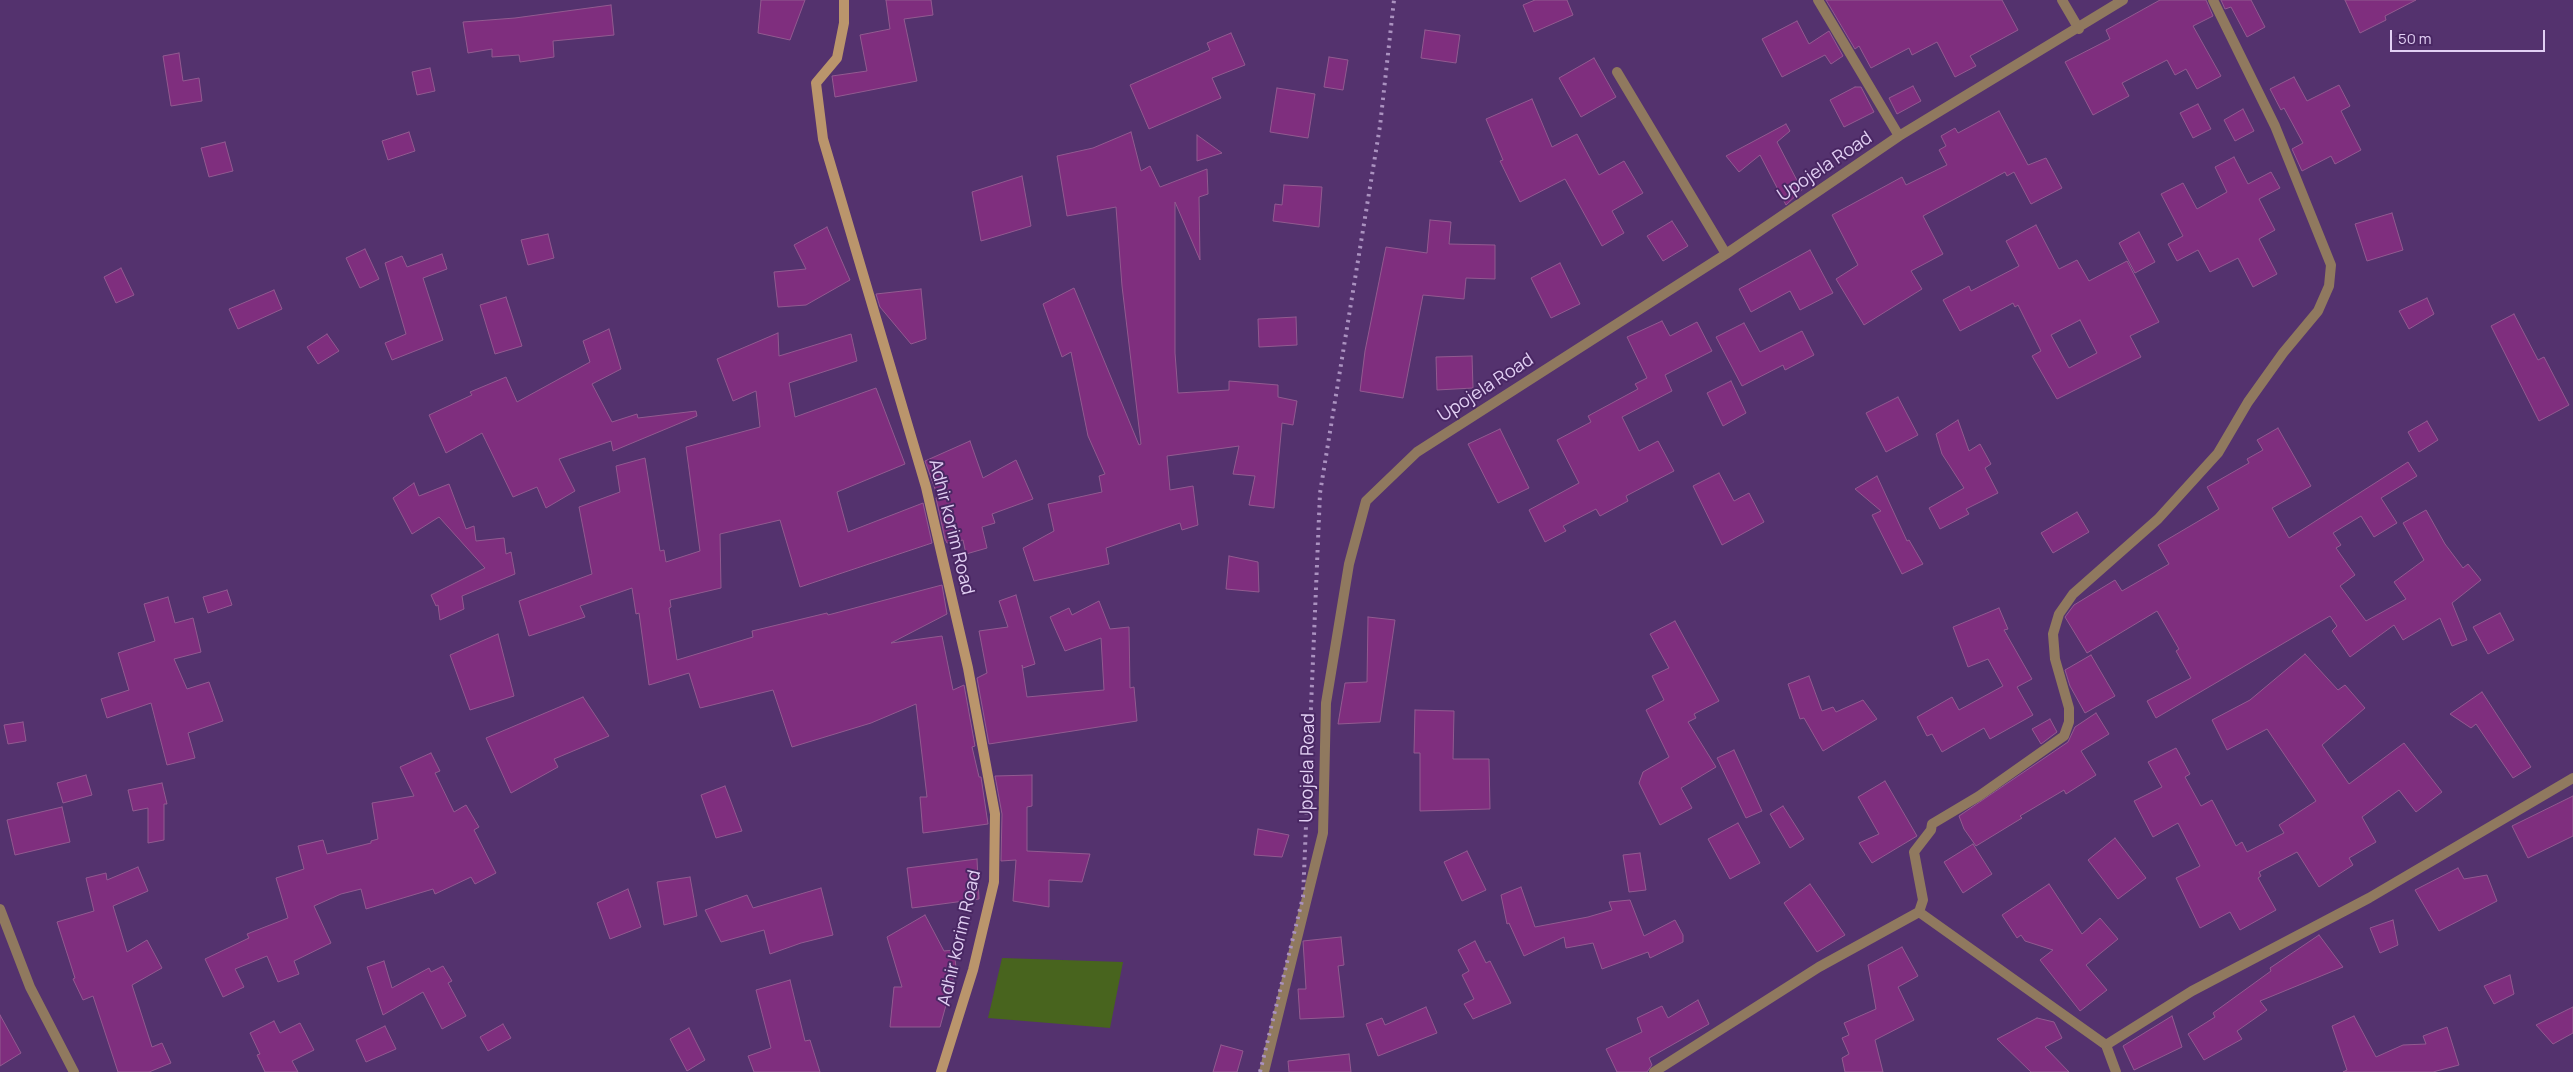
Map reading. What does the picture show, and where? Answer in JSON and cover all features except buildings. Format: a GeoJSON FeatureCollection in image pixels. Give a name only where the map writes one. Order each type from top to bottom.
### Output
{"type":"FeatureCollection","features":[{"type":"Feature","properties":{"kind":"main road","name":"Adhir korim Road"},"geometry":{"type":"LineString","coordinates":[[844,0],[844,23],[837,58],[816,83],[823,139],[926,487],[968,668],[995,814],[994,882],[973,970],[941,1072]]}},
{"type":"Feature","properties":{"kind":"street"},"geometry":{"type":"LineString","coordinates":[[1818,0],[1899,136]]}},
{"type":"Feature","properties":{"kind":"street"},"geometry":{"type":"LineString","coordinates":[[2062,0],[2079,29]]}},
{"type":"Feature","properties":{"kind":"street","name":"Upojela Road"},"geometry":{"type":"LineString","coordinates":[[1264,1072],[1323,833],[1326,703],[1349,564],[1366,501],[1417,452],[1726,254],[1899,136],[2079,29],[2123,0]]}},
{"type":"Feature","properties":{"kind":"street"},"geometry":{"type":"LineString","coordinates":[[1654,1072],[1819,967],[1919,912],[1924,900],[1914,852],[1931,830],[1932,824],[1979,796],[2064,736],[2069,708],[2055,659],[2053,634],[2059,614],[2073,594],[2158,519],[2218,453],[2248,402],[2283,353],[2318,311],[2328,286],[2331,265],[2286,154],[2213,0]]}},
{"type":"Feature","properties":{"kind":"street"},"geometry":{"type":"LineString","coordinates":[[1617,72],[1726,254]]}},
{"type":"Feature","properties":{"kind":"street"},"geometry":{"type":"LineString","coordinates":[[2106,1044],[2192,992],[2370,898],[2573,778]]}},
{"type":"Feature","properties":{"kind":"street"},"geometry":{"type":"LineString","coordinates":[[0,909],[30,988],[74,1072]]}},
{"type":"Feature","properties":{"kind":"street"},"geometry":{"type":"LineString","coordinates":[[1919,912],[2106,1044],[2116,1072]]}},
{"type":"Feature","properties":{"kind":"green space"},"geometry":{"type":"Polygon","coordinates":[[[1002,958],[1123,962],[1110,1028],[988,1018],[1002,958]]]}},
{"type":"Feature","properties":{"kind":"railway"},"geometry":{"type":"LineString","coordinates":[[1260,1072],[1303,897],[1320,493],[1380,126],[1394,0]]}}]}
